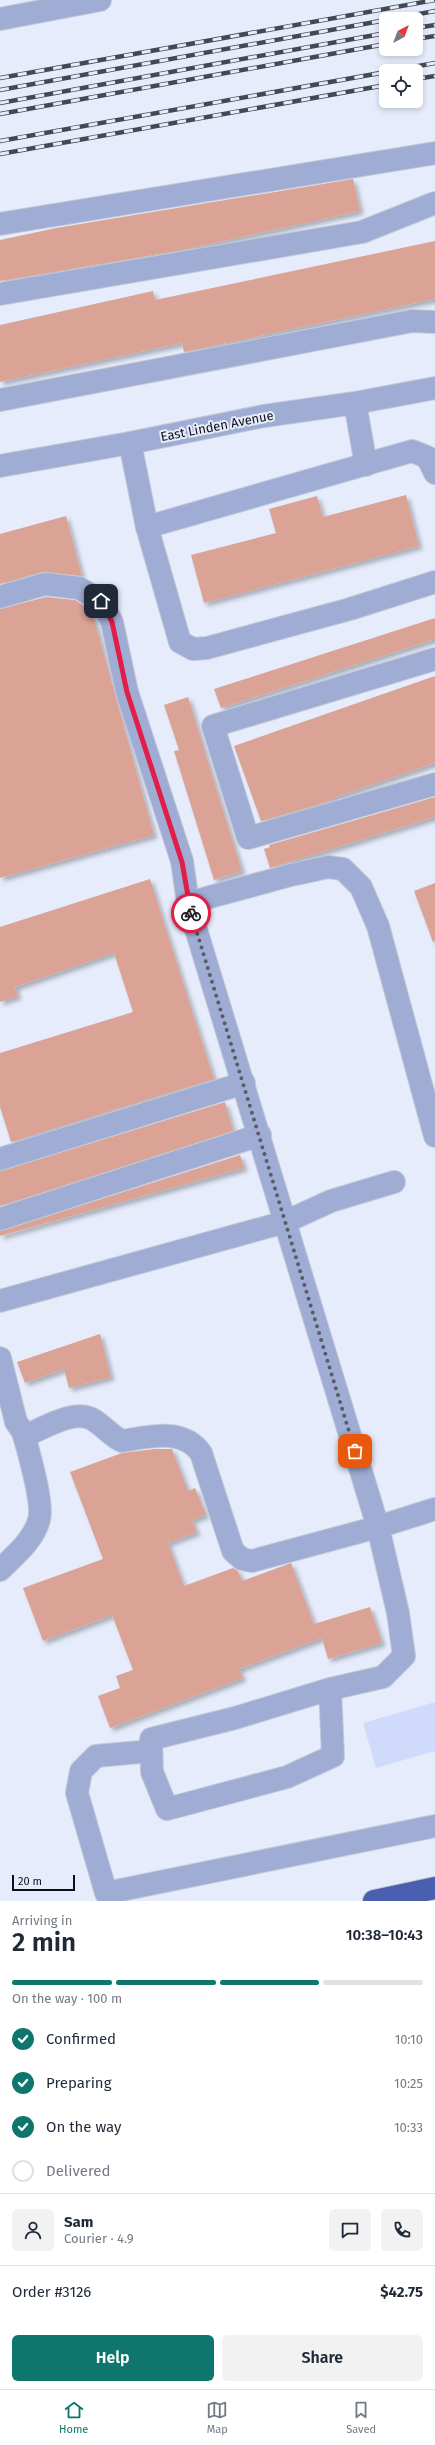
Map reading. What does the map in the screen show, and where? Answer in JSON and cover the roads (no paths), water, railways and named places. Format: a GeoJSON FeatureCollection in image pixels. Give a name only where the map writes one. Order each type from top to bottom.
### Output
{"type":"FeatureCollection","features":[{"type":"Feature","properties":{"kind":"highway"},"geometry":{"type":"LineString","coordinates":[[374,1901],[435,1888]]}},
{"type":"Feature","properties":{"kind":"street"},"geometry":{"type":"LineString","coordinates":[[0,19],[100,0]]}},
{"type":"Feature","properties":{"kind":"street"},"geometry":{"type":"LineString","coordinates":[[0,224],[435,153]]}},
{"type":"Feature","properties":{"kind":"street"},"geometry":{"type":"LineString","coordinates":[[0,294],[362,232],[435,203]]}},
{"type":"Feature","properties":{"kind":"street"},"geometry":{"type":"LineString","coordinates":[[0,400],[412,321],[435,322]]}},
{"type":"Feature","properties":{"kind":"street","name":"East Linden Avenue"},"geometry":{"type":"LineString","coordinates":[[0,466],[130,443],[264,416],[355,403],[435,388]]}},
{"type":"Feature","properties":{"kind":"street"},"geometry":{"type":"LineString","coordinates":[[355,403],[366,465]]}},
{"type":"Feature","properties":{"kind":"street"},"geometry":{"type":"LineString","coordinates":[[130,443],[147,527],[180,642],[193,649],[207,648],[335,613],[435,582]]}},
{"type":"Feature","properties":{"kind":"street"},"geometry":{"type":"LineString","coordinates":[[147,527],[412,452],[427,457],[435,473]]}},
{"type":"Feature","properties":{"kind":"street"},"geometry":{"type":"LineString","coordinates":[[0,597],[45,584],[79,588],[101,601],[112,622],[127,692],[182,862],[188,903],[378,1527],[398,1613],[404,1656],[383,1677],[330,1689],[235,1718],[151,1739],[152,1772],[167,1809],[287,1778],[333,1756],[330,1689]]}},
{"type":"Feature","properties":{"kind":"street"},"geometry":{"type":"LineString","coordinates":[[435,659],[213,726],[248,838],[435,784]]}},
{"type":"Feature","properties":{"kind":"street"},"geometry":{"type":"LineString","coordinates":[[188,903],[297,873],[328,867],[343,868],[361,887],[378,926],[435,1136]]}},
{"type":"Feature","properties":{"kind":"street"},"geometry":{"type":"LineString","coordinates":[[0,1159],[244,1083]]}},
{"type":"Feature","properties":{"kind":"street"},"geometry":{"type":"LineString","coordinates":[[0,1219],[260,1136]]}},
{"type":"Feature","properties":{"kind":"street"},"geometry":{"type":"LineString","coordinates":[[0,1301],[285,1222],[331,1201],[394,1182]]}},
{"type":"Feature","properties":{"kind":"street"},"geometry":{"type":"LineString","coordinates":[[0,1358],[16,1422],[23,1432],[35,1475],[40,1519],[26,1545],[0,1570]]}},
{"type":"Feature","properties":{"kind":"street"},"geometry":{"type":"LineString","coordinates":[[23,1432],[30,1433],[72,1417],[83,1416],[92,1420],[122,1441],[170,1435],[185,1438],[196,1446],[201,1453],[233,1551],[242,1559],[252,1561],[378,1527],[435,1509]]}},
{"type":"Feature","properties":{"kind":"street"},"geometry":{"type":"LineString","coordinates":[[152,1751],[96,1756],[81,1771],[77,1793],[106,1893],[435,1826]]}},
{"type":"Feature","properties":{"kind":"railway"},"geometry":{"type":"LineString","coordinates":[[0,78],[435,0]]}},
{"type":"Feature","properties":{"kind":"railway"},"geometry":{"type":"LineString","coordinates":[[423,13],[435,11]]}},
{"type":"Feature","properties":{"kind":"railway"},"geometry":{"type":"LineString","coordinates":[[0,90],[379,21]]}},
{"type":"Feature","properties":{"kind":"railway"},"geometry":{"type":"LineString","coordinates":[[423,27],[435,25]]}},
{"type":"Feature","properties":{"kind":"railway"},"geometry":{"type":"LineString","coordinates":[[0,103],[379,34]]}},
{"type":"Feature","properties":{"kind":"railway"},"geometry":{"type":"LineString","coordinates":[[423,38],[435,36]]}},
{"type":"Feature","properties":{"kind":"railway"},"geometry":{"type":"LineString","coordinates":[[0,114],[379,45]]}},
{"type":"Feature","properties":{"kind":"railway"},"geometry":{"type":"LineString","coordinates":[[423,65],[435,63]]}},
{"type":"Feature","properties":{"kind":"railway"},"geometry":{"type":"LineString","coordinates":[[0,141],[379,73]]}},
{"type":"Feature","properties":{"kind":"railway"},"geometry":{"type":"LineString","coordinates":[[423,78],[435,76]]}},
{"type":"Feature","properties":{"kind":"railway"},"geometry":{"type":"LineString","coordinates":[[0,154],[379,86]]}}]}
